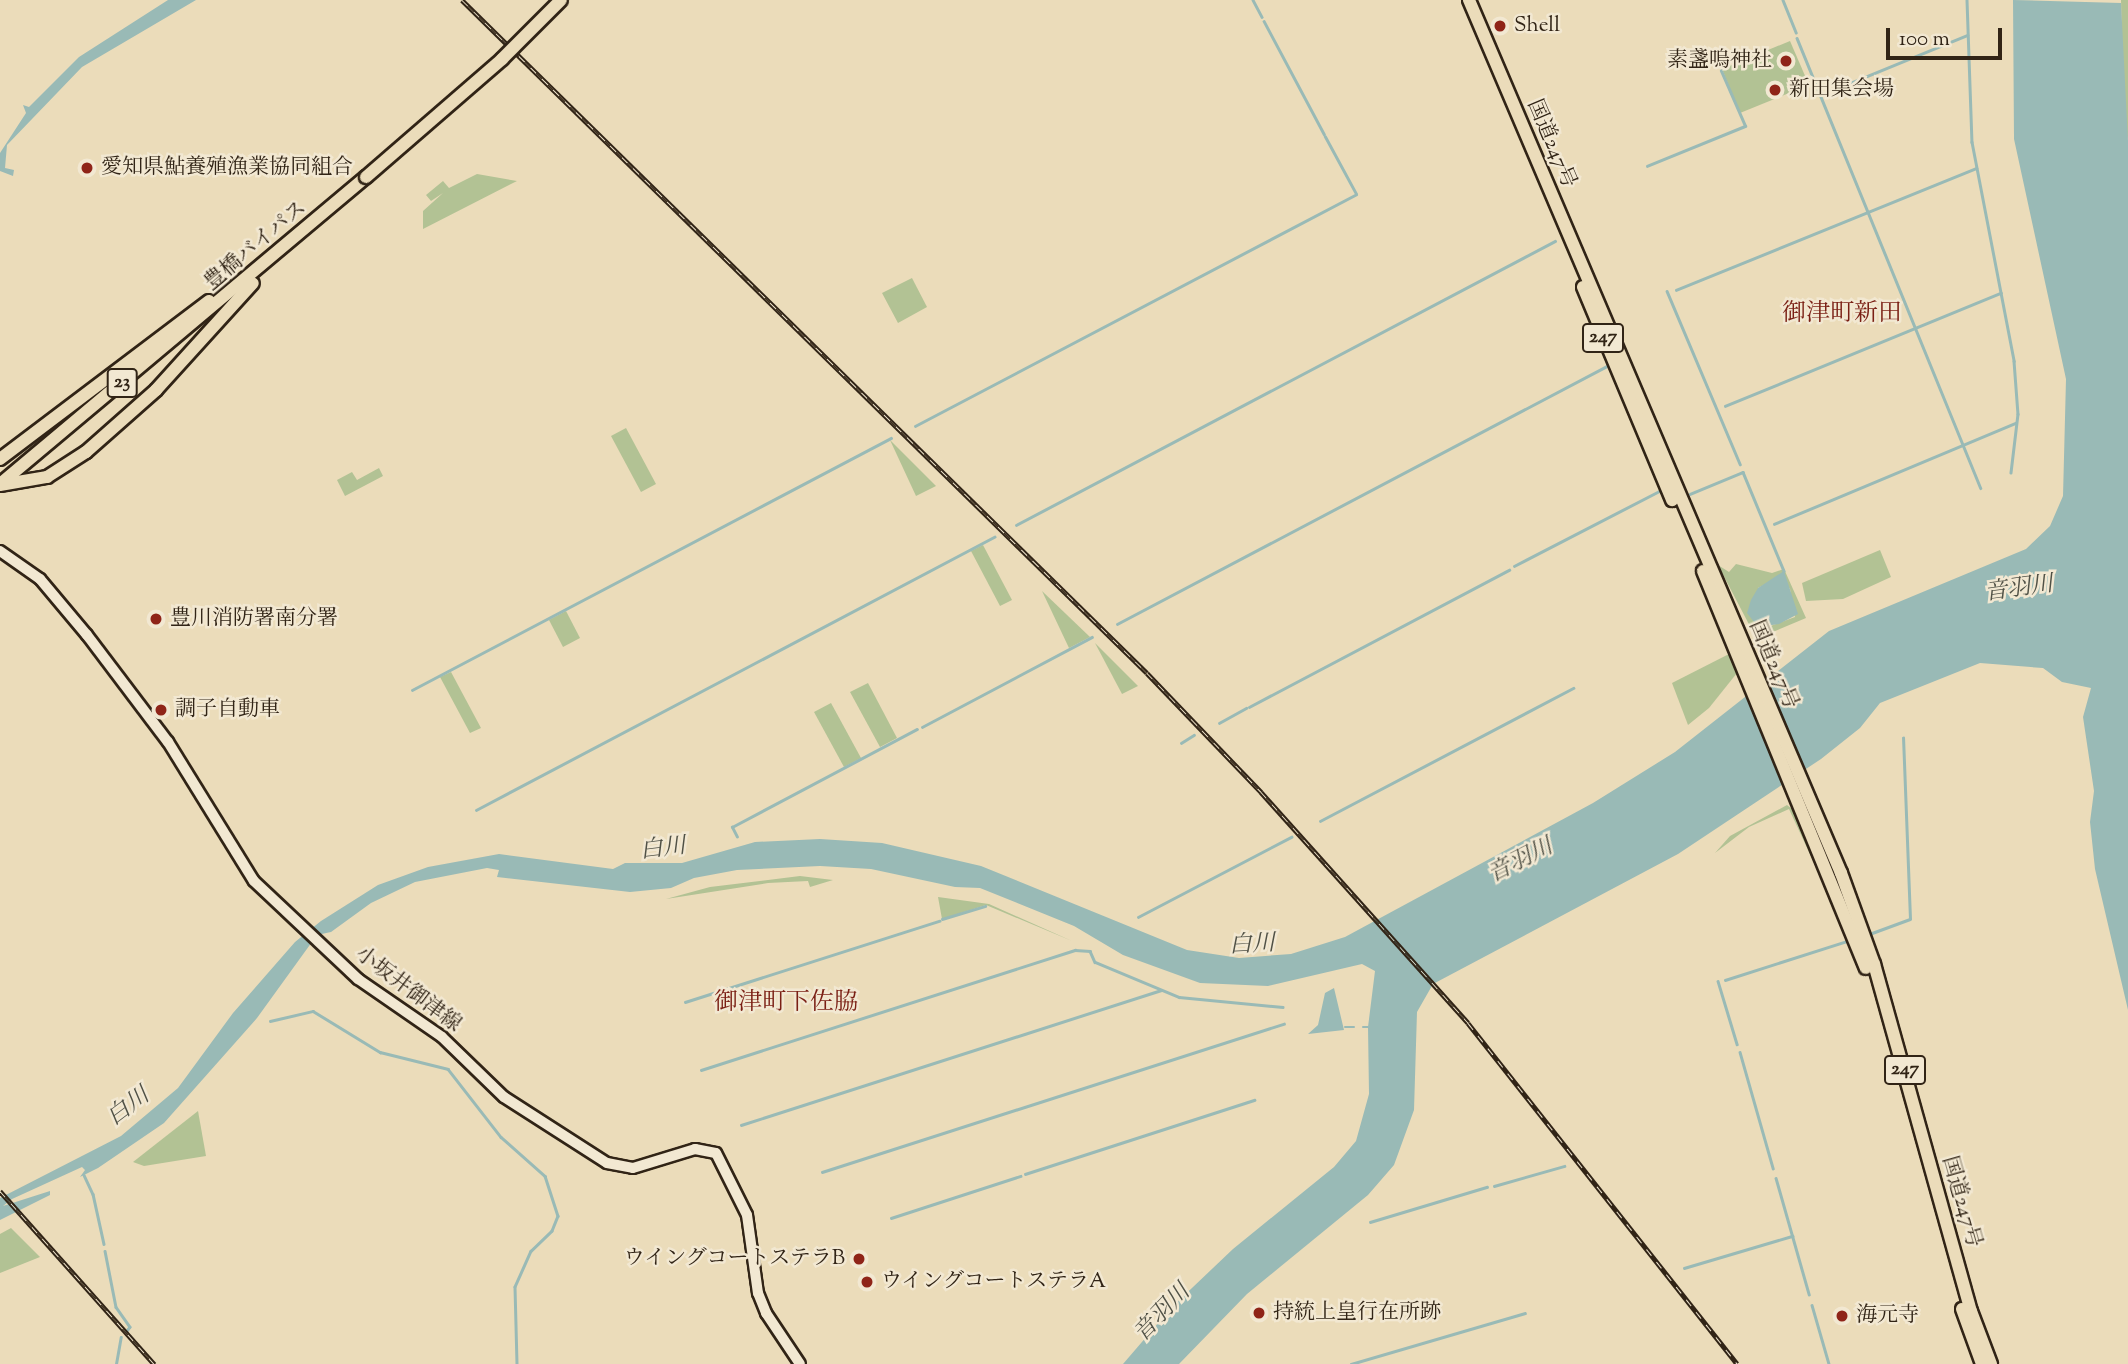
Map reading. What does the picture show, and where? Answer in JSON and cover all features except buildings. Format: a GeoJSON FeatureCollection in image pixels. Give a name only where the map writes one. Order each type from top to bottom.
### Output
{"type":"FeatureCollection","features":[{"type":"Feature","properties":{"kind":"highway","name":"豊橋バイパス"},"geometry":{"type":"LineString","coordinates":[[225,299],[439,109],[555,0]]}},
{"type":"Feature","properties":{"kind":"highway","name":"豊橋バイパス"},"geometry":{"type":"LineString","coordinates":[[0,478],[225,299],[502,59],[561,0]]}},
{"type":"Feature","properties":{"kind":"highway","name":"国道247号"},"geometry":{"type":"LineString","coordinates":[[1462,0],[1750,674]]}},
{"type":"Feature","properties":{"kind":"highway","name":"国道247号"},"geometry":{"type":"LineString","coordinates":[[1469,0],[1874,964],[1971,1311],[1991,1364]]}},
{"type":"Feature","properties":{"kind":"highway"},"geometry":{"type":"LineString","coordinates":[[0,458],[225,299]]}},
{"type":"Feature","properties":{"kind":"highway"},"geometry":{"type":"LineString","coordinates":[[0,485],[36,480],[72,464],[156,390],[225,299]]}},
{"type":"Feature","properties":{"kind":"highway","name":"豊橋バイパス"},"geometry":{"type":"LineString","coordinates":[[0,485],[18,466]]}},
{"type":"Feature","properties":{"kind":"highway","name":"国道247号"},"geometry":{"type":"LineString","coordinates":[[1796,783],[1864,960],[1982,1364]]}},
{"type":"Feature","properties":{"kind":"main road","name":"小坂井御津線"},"geometry":{"type":"LineString","coordinates":[[0,551],[40,579],[87,635],[168,742],[254,881],[358,979],[442,1037],[486,1084],[607,1163],[632,1168],[695,1149],[716,1153],[747,1215],[758,1293],[800,1364]]}},
{"type":"Feature","properties":{"kind":"green space"},"geometry":{"type":"Polygon","coordinates":[[[2121,0],[2128,0],[2128,141],[2124,121],[2121,0]]]}},
{"type":"Feature","properties":{"kind":"green space"},"geometry":{"type":"Polygon","coordinates":[[[1790,41],[1809,85],[1740,113],[1722,69],[1790,41]]]}},
{"type":"Feature","properties":{"kind":"green space"},"geometry":{"type":"Polygon","coordinates":[[[477,174],[517,181],[423,229],[423,211],[443,193],[431,201],[426,195],[443,181],[449,188],[477,174]]]}},
{"type":"Feature","properties":{"kind":"green space"},"geometry":{"type":"Polygon","coordinates":[[[912,278],[927,307],[898,323],[882,293],[912,278]]]}},
{"type":"Feature","properties":{"kind":"green space"},"geometry":{"type":"Polygon","coordinates":[[[626,428],[656,484],[641,492],[611,436],[626,428]]]}},
{"type":"Feature","properties":{"kind":"green space"},"geometry":{"type":"Polygon","coordinates":[[[890,440],[936,486],[916,496],[890,440]]]}},
{"type":"Feature","properties":{"kind":"green space"},"geometry":{"type":"Polygon","coordinates":[[[379,468],[383,476],[345,496],[337,480],[352,472],[357,480],[379,468]]]}},
{"type":"Feature","properties":{"kind":"green space"},"geometry":{"type":"Polygon","coordinates":[[[983,545],[1012,600],[1000,606],[971,551],[983,545]]]}},
{"type":"Feature","properties":{"kind":"green space"},"geometry":{"type":"Polygon","coordinates":[[[1880,550],[1891,577],[1843,599],[1806,601],[1802,583],[1880,550]]]}},
{"type":"Feature","properties":{"kind":"green space"},"geometry":{"type":"Polygon","coordinates":[[[1736,564],[1772,573],[1784,569],[1806,618],[1768,634],[1754,634],[1718,565],[1729,572],[1736,564]],[[1773,580],[1758,588],[1765,628],[1795,617],[1790,589],[1785,582],[1773,580]]]}},
{"type":"Feature","properties":{"kind":"green space"},"geometry":{"type":"Polygon","coordinates":[[[1042,591],[1090,637],[1069,648],[1042,591]]]}},
{"type":"Feature","properties":{"kind":"green space"},"geometry":{"type":"Polygon","coordinates":[[[566,611],[580,638],[563,647],[549,620],[566,611]]]}},
{"type":"Feature","properties":{"kind":"green space"},"geometry":{"type":"Polygon","coordinates":[[[1095,643],[1138,686],[1122,694],[1095,643]]]}},
{"type":"Feature","properties":{"kind":"green space"},"geometry":{"type":"Polygon","coordinates":[[[1729,654],[1737,673],[1709,708],[1688,725],[1672,683],[1729,654]]]}},
{"type":"Feature","properties":{"kind":"green space"},"geometry":{"type":"Polygon","coordinates":[[[451,672],[481,728],[470,733],[440,677],[451,672]]]}},
{"type":"Feature","properties":{"kind":"green space"},"geometry":{"type":"Polygon","coordinates":[[[868,683],[897,738],[880,747],[850,692],[868,683]]]}},
{"type":"Feature","properties":{"kind":"green space"},"geometry":{"type":"Polygon","coordinates":[[[831,703],[861,758],[844,767],[814,712],[831,703]]]}},
{"type":"Feature","properties":{"kind":"green space"},"geometry":{"type":"Polygon","coordinates":[[[1787,805],[1796,812],[1847,934],[1789,809],[1749,827],[1715,853],[1730,836],[1787,805]]]}},
{"type":"Feature","properties":{"kind":"green space"},"geometry":{"type":"Polygon","coordinates":[[[800,876],[833,880],[810,887],[808,881],[768,883],[666,899],[710,887],[800,876]]]}},
{"type":"Feature","properties":{"kind":"green space"},"geometry":{"type":"Polygon","coordinates":[[[938,897],[989,904],[1072,941],[986,905],[942,919],[938,897]]]}},
{"type":"Feature","properties":{"kind":"green space"},"geometry":{"type":"Polygon","coordinates":[[[198,1111],[206,1156],[144,1166],[133,1162],[198,1111]]]}},
{"type":"Feature","properties":{"kind":"green space"},"geometry":{"type":"Polygon","coordinates":[[[11,1228],[40,1257],[0,1273],[0,1234],[11,1228]]]}},
{"type":"Feature","properties":{"kind":"water"},"geometry":{"type":"Polygon","coordinates":[[[168,0],[196,0],[82,67],[7,145],[5,168],[14,170],[13,176],[0,171],[0,153],[26,113],[23,105],[29,107],[79,57],[168,0]]]}},
{"type":"Feature","properties":{"kind":"water","name":"音羽川"},"geometry":{"type":"Polygon","coordinates":[[[2013,0],[2121,3],[2128,141],[2128,1010],[2095,869],[2090,822],[2094,791],[2083,717],[2091,688],[2062,682],[2043,668],[1980,663],[1880,703],[1860,728],[1821,759],[1678,854],[1433,984],[1417,1012],[1414,1110],[1394,1165],[1368,1195],[1247,1294],[1179,1364],[1123,1364],[1172,1307],[1233,1249],[1334,1167],[1356,1141],[1369,1094],[1368,1027],[1375,971],[1362,964],[1268,986],[1200,983],[1123,955],[1074,926],[980,888],[955,887],[871,869],[820,866],[737,870],[694,878],[671,888],[630,892],[497,877],[499,870],[487,868],[415,882],[371,903],[331,932],[317,935],[257,1018],[164,1123],[98,1168],[80,1177],[85,1170],[82,1167],[12,1199],[3,1206],[50,1191],[50,1195],[0,1220],[0,1198],[121,1136],[178,1088],[233,1013],[295,942],[321,921],[378,885],[428,867],[499,854],[613,869],[625,863],[682,863],[755,842],[820,839],[882,843],[981,866],[1187,950],[1239,958],[1291,954],[1345,937],[1593,803],[1675,752],[1829,631],[2026,549],[2050,526],[2063,496],[2066,379],[2014,139],[2013,0]]]}},
{"type":"Feature","properties":{"kind":"water"},"geometry":{"type":"Polygon","coordinates":[[[1784,571],[1798,614],[1779,624],[1758,627],[1747,613],[1751,600],[1758,588],[1784,571]]]}},
{"type":"Feature","properties":{"kind":"water"},"geometry":{"type":"Polygon","coordinates":[[[1334,988],[1344,1030],[1308,1034],[1318,1025],[1325,993],[1334,988]]]}},
{"type":"Feature","properties":{"kind":"waterway"},"geometry":{"type":"LineString","coordinates":[[1253,0],[1262,17]]}},
{"type":"Feature","properties":{"kind":"waterway"},"geometry":{"type":"LineString","coordinates":[[1783,0],[1796,32]]}},
{"type":"Feature","properties":{"kind":"waterway"},"geometry":{"type":"LineString","coordinates":[[1967,0],[1972,142],[2014,361],[2018,414],[2011,473]]}},
{"type":"Feature","properties":{"kind":"waterway"},"geometry":{"type":"LineString","coordinates":[[1264,21],[1324,134]]}},
{"type":"Feature","properties":{"kind":"waterway"},"geometry":{"type":"LineString","coordinates":[[1821,95],[1967,35]]}},
{"type":"Feature","properties":{"kind":"waterway"},"geometry":{"type":"LineString","coordinates":[[1797,38],[1981,488]]}},
{"type":"Feature","properties":{"kind":"waterway"},"geometry":{"type":"LineString","coordinates":[[1647,166],[1745,126],[1721,71]]}},
{"type":"Feature","properties":{"kind":"waterway"},"geometry":{"type":"LineString","coordinates":[[915,426],[1356,194],[1325,137]]}},
{"type":"Feature","properties":{"kind":"waterway"},"geometry":{"type":"LineString","coordinates":[[1676,290],[1976,168]]}},
{"type":"Feature","properties":{"kind":"waterway"},"geometry":{"type":"LineString","coordinates":[[1016,525],[1555,241]]}},
{"type":"Feature","properties":{"kind":"waterway"},"geometry":{"type":"LineString","coordinates":[[1667,291],[1740,464]]}},
{"type":"Feature","properties":{"kind":"waterway"},"geometry":{"type":"LineString","coordinates":[[1725,406],[2001,293]]}},
{"type":"Feature","properties":{"kind":"waterway"},"geometry":{"type":"LineString","coordinates":[[1117,624],[1607,366]]}},
{"type":"Feature","properties":{"kind":"waterway"},"geometry":{"type":"LineString","coordinates":[[1774,524],[2016,423]]}},
{"type":"Feature","properties":{"kind":"waterway"},"geometry":{"type":"LineString","coordinates":[[412,690],[891,438]]}},
{"type":"Feature","properties":{"kind":"waterway"},"geometry":{"type":"LineString","coordinates":[[1690,494],[1743,472],[1784,571]]}},
{"type":"Feature","properties":{"kind":"waterway"},"geometry":{"type":"LineString","coordinates":[[1514,566],[1659,491]]}},
{"type":"Feature","properties":{"kind":"waterway"},"geometry":{"type":"LineString","coordinates":[[476,810],[994,537]]}},
{"type":"Feature","properties":{"kind":"waterway"},"geometry":{"type":"LineString","coordinates":[[1249,707],[1509,570]]}},
{"type":"Feature","properties":{"kind":"waterway"},"geometry":{"type":"LineString","coordinates":[[922,727],[1092,637]]}},
{"type":"Feature","properties":{"kind":"waterway"},"geometry":{"type":"LineString","coordinates":[[1320,821],[1573,688]]}},
{"type":"Feature","properties":{"kind":"waterway"},"geometry":{"type":"LineString","coordinates":[[1219,723],[1246,708]]}},
{"type":"Feature","properties":{"kind":"waterway"},"geometry":{"type":"LineString","coordinates":[[737,837],[732,827],[917,729]]}},
{"type":"Feature","properties":{"kind":"waterway"},"geometry":{"type":"LineString","coordinates":[[1181,743],[1194,735]]}},
{"type":"Feature","properties":{"kind":"waterway"},"geometry":{"type":"LineString","coordinates":[[1872,933],[1910,919],[1903,738]]}},
{"type":"Feature","properties":{"kind":"waterway"},"geometry":{"type":"LineString","coordinates":[[1138,917],[1291,837]]}},
{"type":"Feature","properties":{"kind":"waterway"},"geometry":{"type":"LineString","coordinates":[[942,919],[985,906]]}},
{"type":"Feature","properties":{"kind":"waterway"},"geometry":{"type":"LineString","coordinates":[[685,1002],[939,921]]}},
{"type":"Feature","properties":{"kind":"waterway"},"geometry":{"type":"LineString","coordinates":[[1725,980],[1847,941]]}},
{"type":"Feature","properties":{"kind":"waterway"},"geometry":{"type":"LineString","coordinates":[[701,1070],[1075,950],[1090,951],[1095,962],[1179,997],[1283,1007]]}},
{"type":"Feature","properties":{"kind":"waterway"},"geometry":{"type":"LineString","coordinates":[[1718,981],[1737,1044]]}},
{"type":"Feature","properties":{"kind":"waterway"},"geometry":{"type":"LineString","coordinates":[[741,1125],[1161,990]]}},
{"type":"Feature","properties":{"kind":"waterway"},"geometry":{"type":"LineString","coordinates":[[270,1021],[313,1011],[380,1052],[448,1069],[501,1137],[545,1176],[558,1216],[552,1231],[531,1251],[515,1287],[517,1364]]}},
{"type":"Feature","properties":{"kind":"waterway"},"geometry":{"type":"LineString","coordinates":[[822,1172],[1284,1024]]}},
{"type":"Feature","properties":{"kind":"waterway"},"geometry":{"type":"LineString","coordinates":[[1345,1027],[1354,1027]]}},
{"type":"Feature","properties":{"kind":"waterway"},"geometry":{"type":"LineString","coordinates":[[1363,1027],[1368,1027]]}},
{"type":"Feature","properties":{"kind":"waterway"},"geometry":{"type":"LineString","coordinates":[[1740,1052],[1773,1168]]}},
{"type":"Feature","properties":{"kind":"waterway"},"geometry":{"type":"LineString","coordinates":[[1025,1174],[1254,1100]]}},
{"type":"Feature","properties":{"kind":"waterway"},"geometry":{"type":"LineString","coordinates":[[1494,1186],[1564,1166]]}},
{"type":"Feature","properties":{"kind":"waterway"},"geometry":{"type":"LineString","coordinates":[[84,1175],[93,1194],[104,1244]]}},
{"type":"Feature","properties":{"kind":"waterway"},"geometry":{"type":"LineString","coordinates":[[891,1218],[1020,1176]]}},
{"type":"Feature","properties":{"kind":"waterway"},"geometry":{"type":"LineString","coordinates":[[1776,1178],[1809,1294]]}},
{"type":"Feature","properties":{"kind":"waterway"},"geometry":{"type":"LineString","coordinates":[[1370,1222],[1487,1187]]}},
{"type":"Feature","properties":{"kind":"waterway"},"geometry":{"type":"LineString","coordinates":[[1684,1268],[1792,1236]]}},
{"type":"Feature","properties":{"kind":"waterway"},"geometry":{"type":"LineString","coordinates":[[105,1251],[116,1307],[130,1327],[127,1331]]}},
{"type":"Feature","properties":{"kind":"waterway"},"geometry":{"type":"LineString","coordinates":[[1812,1305],[1829,1364]]}},
{"type":"Feature","properties":{"kind":"waterway"},"geometry":{"type":"LineString","coordinates":[[1351,1364],[1525,1313]]}},
{"type":"Feature","properties":{"kind":"waterway"},"geometry":{"type":"LineString","coordinates":[[116,1364],[121,1337]]}},
{"type":"Feature","properties":{"kind":"railway"},"geometry":{"type":"LineString","coordinates":[[462,0],[1147,673],[1261,792],[1468,1023],[1737,1364]]}},
{"type":"Feature","properties":{"kind":"railway"},"geometry":{"type":"LineString","coordinates":[[0,1191],[154,1364]]}},
{"type":"Feature","properties":{"kind":"place","name":"Shell"},"geometry":{"type":"Point","coordinates":[1500,26]}},
{"type":"Feature","properties":{"kind":"place","name":"素盞嗚神社"},"geometry":{"type":"Point","coordinates":[1786,61]}},
{"type":"Feature","properties":{"kind":"place","name":"新田集会場"},"geometry":{"type":"Point","coordinates":[1775,90]}},
{"type":"Feature","properties":{"kind":"place","name":"愛知県鮎養殖漁業協同組合"},"geometry":{"type":"Point","coordinates":[87,168]}},
{"type":"Feature","properties":{"kind":"place","name":"豊川消防署南分署"},"geometry":{"type":"Point","coordinates":[156,619]}},
{"type":"Feature","properties":{"kind":"place","name":"調子自動車"},"geometry":{"type":"Point","coordinates":[161,710]}},
{"type":"Feature","properties":{"kind":"place","name":"ウイングコートステラB"},"geometry":{"type":"Point","coordinates":[859,1259]}},
{"type":"Feature","properties":{"kind":"place","name":"ウイングコートステラA"},"geometry":{"type":"Point","coordinates":[867,1282]}},
{"type":"Feature","properties":{"kind":"place","name":"持統上皇行在所跡"},"geometry":{"type":"Point","coordinates":[1259,1313]}},
{"type":"Feature","properties":{"kind":"place","name":"海元寺"},"geometry":{"type":"Point","coordinates":[1842,1316]}},
{"type":"Feature","properties":{"kind":"district","name":"御津町新田"},"geometry":{"type":"Point","coordinates":[1842,315]}},
{"type":"Feature","properties":{"kind":"district","name":"御津町下佐脇"},"geometry":{"type":"Point","coordinates":[786,1004]}},
{"type":"Feature","properties":{"kind":"water label","name":"白川"},"geometry":{"type":"Point","coordinates":[663,850]}},
{"type":"Feature","properties":{"kind":"water label","name":"白川"},"geometry":{"type":"Point","coordinates":[1252,946]}},
{"type":"Feature","properties":{"kind":"water label","name":"白川"},"geometry":{"type":"Point","coordinates":[129,1108]}}]}
